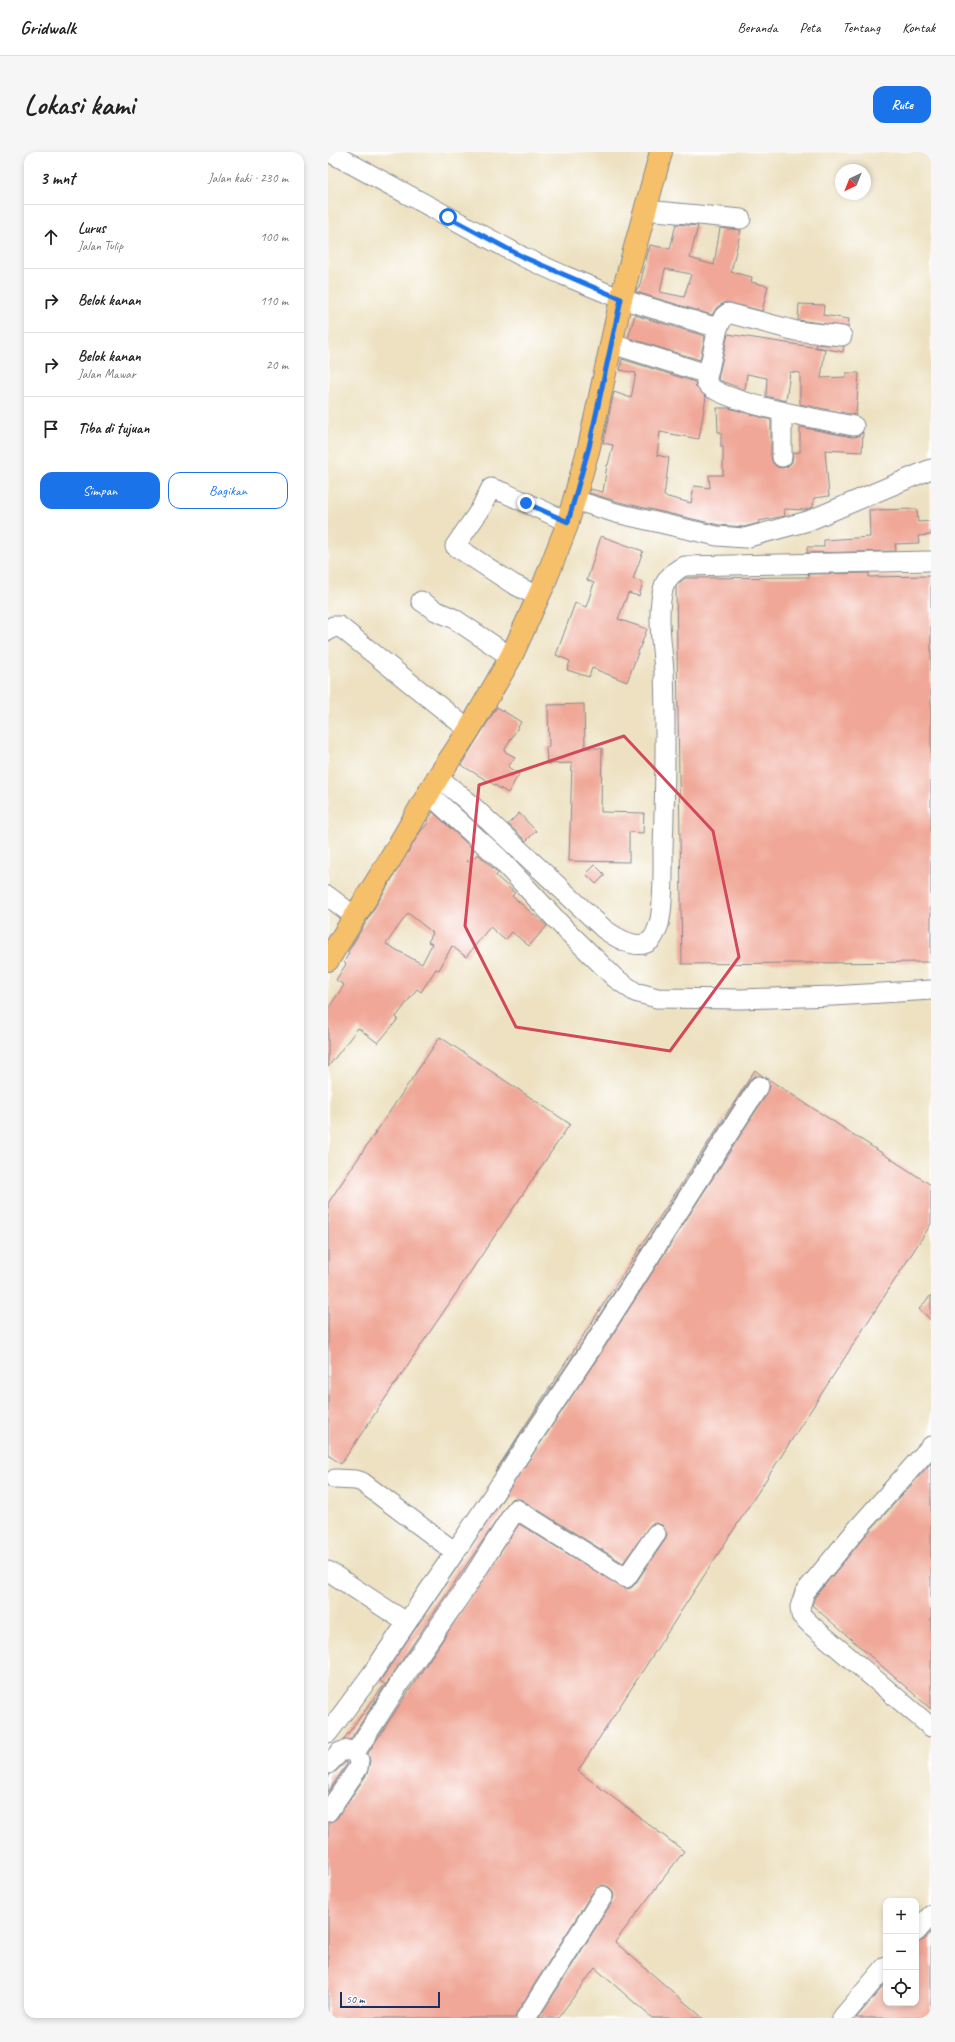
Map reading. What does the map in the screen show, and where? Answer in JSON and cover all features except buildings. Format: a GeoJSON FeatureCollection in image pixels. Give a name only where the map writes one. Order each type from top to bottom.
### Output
{"type":"FeatureCollection","features":[{"type":"Feature","properties":{"kind":"main road"},"geometry":{"type":"LineString","coordinates":[[328,960],[469,730],[510,657],[539,597],[568,522],[589,447],[621,299],[661,152]]}},
{"type":"Feature","properties":{"kind":"street"},"geometry":{"type":"LineString","coordinates":[[329,152],[523,257],[621,299],[718,328]]}},
{"type":"Feature","properties":{"kind":"street"},"geometry":{"type":"LineString","coordinates":[[645,210],[741,219]]}},
{"type":"Feature","properties":{"kind":"street"},"geometry":{"type":"LineString","coordinates":[[842,336],[796,331],[728,312],[724,316],[718,328],[706,382],[715,391],[782,411],[854,426]]}},
{"type":"Feature","properties":{"kind":"street"},"geometry":{"type":"LineString","coordinates":[[612,344],[707,374]]}},
{"type":"Feature","properties":{"kind":"street"},"geometry":{"type":"LineString","coordinates":[[782,411],[782,457]]}},
{"type":"Feature","properties":{"kind":"street"},"geometry":{"type":"LineString","coordinates":[[574,500],[616,513],[702,533],[717,536],[745,538],[808,521],[931,469]]}},
{"type":"Feature","properties":{"kind":"street"},"geometry":{"type":"LineString","coordinates":[[539,597],[513,584],[455,546],[484,502],[491,488],[568,522]]}},
{"type":"Feature","properties":{"kind":"street"},"geometry":{"type":"LineString","coordinates":[[434,785],[466,800],[604,929],[630,943],[641,944],[650,941],[656,933],[659,923],[663,872],[665,792],[664,671],[661,629],[661,599],[664,585],[677,569],[685,566],[931,562]]}},
{"type":"Feature","properties":{"kind":"street"},"geometry":{"type":"LineString","coordinates":[[421,601],[436,611],[453,618],[510,657]]}},
{"type":"Feature","properties":{"kind":"street"},"geometry":{"type":"LineString","coordinates":[[328,631],[333,626],[339,626],[469,730]]}},
{"type":"Feature","properties":{"kind":"street"},"geometry":{"type":"LineString","coordinates":[[434,785],[555,918],[615,978],[635,992],[657,998],[732,999],[833,996],[931,990]]}},
{"type":"Feature","properties":{"kind":"street"},"geometry":{"type":"LineString","coordinates":[[328,896],[354,916]]}},
{"type":"Feature","properties":{"kind":"street"},"geometry":{"type":"LineString","coordinates":[[328,1733],[371,1676],[588,1354],[759,1086]]}},
{"type":"Feature","properties":{"kind":"street"},"geometry":{"type":"LineString","coordinates":[[931,1446],[857,1529],[805,1592],[800,1607],[802,1615],[811,1625],[931,1727]]}},
{"type":"Feature","properties":{"kind":"street"},"geometry":{"type":"LineString","coordinates":[[335,1479],[356,1480],[362,1482],[455,1552]]}},
{"type":"Feature","properties":{"kind":"street"},"geometry":{"type":"LineString","coordinates":[[355,1753],[401,1682],[469,1583],[516,1509],[626,1578],[656,1534]]}},
{"type":"Feature","properties":{"kind":"street"},"geometry":{"type":"LineString","coordinates":[[328,1572],[406,1622]]}},
{"type":"Feature","properties":{"kind":"street"},"geometry":{"type":"LineString","coordinates":[[328,1764],[340,1752],[348,1750],[355,1753],[359,1760],[358,1768],[328,1812]]}},
{"type":"Feature","properties":{"kind":"street"},"geometry":{"type":"LineString","coordinates":[[526,2018],[603,1896]]}},
{"type":"Feature","properties":{"kind":"street"},"geometry":{"type":"LineString","coordinates":[[919,1929],[931,1915]]}},
{"type":"Feature","properties":{"kind":"street"},"geometry":{"type":"LineString","coordinates":[[842,2018],[883,1970]]}},
{"type":"Feature","properties":{"kind":"highlighted area"},"geometry":{"type":"Polygon","coordinates":[[[624,736],[713,831],[739,957],[670,1051],[516,1027],[465,926],[479,785],[624,736]]]}},
{"type":"Feature","properties":{"kind":"route"},"geometry":{"type":"LineString","coordinates":[[448,217],[523,257],[621,299],[589,447],[568,522],[526,503]]}}]}
